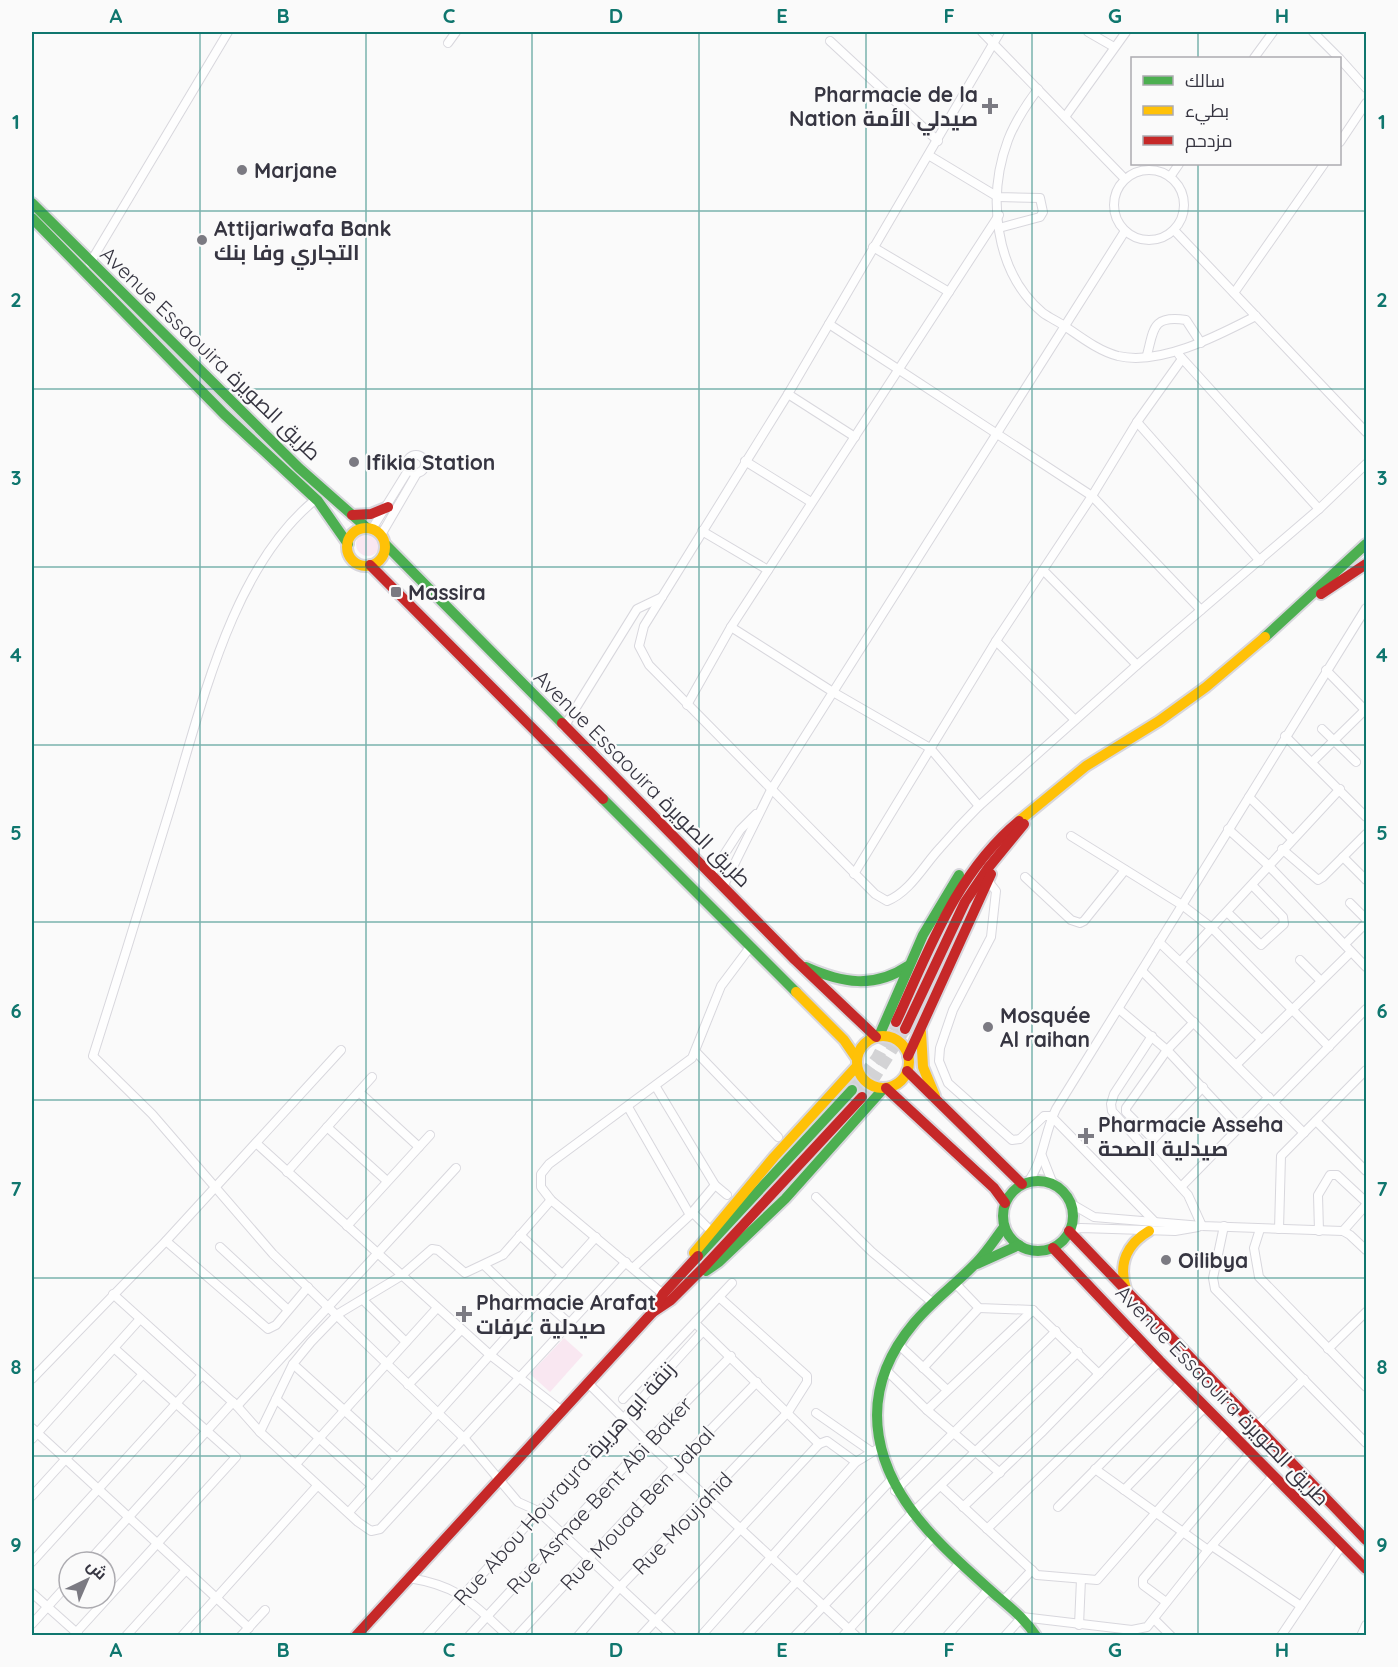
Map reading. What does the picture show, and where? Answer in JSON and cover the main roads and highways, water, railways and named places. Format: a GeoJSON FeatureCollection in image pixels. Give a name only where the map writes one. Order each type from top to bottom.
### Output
{"type":"FeatureCollection","features":[{"type":"Feature","properties":{"kind":"main road","name":"Avenue Essaouira طريق الصويرة"},"geometry":{"type":"LineString","coordinates":[[32,203],[86,266],[243,433],[315,500],[334,521],[348,544]]}},
{"type":"Feature","properties":{"kind":"main road","name":"Avenue Essaouira طريق الصويرة"},"geometry":{"type":"LineString","coordinates":[[32,218],[86,266],[299,468],[376,534],[795,960],[877,1036]]}},
{"type":"Feature","properties":{"kind":"main road"},"geometry":{"type":"LineString","coordinates":[[352,515],[371,514],[388,507]]}},
{"type":"Feature","properties":{"kind":"main road"},"geometry":{"type":"LineString","coordinates":[[352,534],[376,534],[380,560],[370,565],[356,562],[349,554],[348,544],[352,534]]}},
{"type":"Feature","properties":{"kind":"main road"},"geometry":{"type":"LineString","coordinates":[[905,1029],[965,902],[1006,831],[1086,766],[1191,699],[1307,602],[1366,544]]}},
{"type":"Feature","properties":{"kind":"main road"},"geometry":{"type":"LineString","coordinates":[[1307,602],[1366,564]]}},
{"type":"Feature","properties":{"kind":"main road","name":"Avenue Essaouira طريق الصويرة"},"geometry":{"type":"LineString","coordinates":[[370,565],[844,1040],[857,1063]]}},
{"type":"Feature","properties":{"kind":"main road"},"geometry":{"type":"LineString","coordinates":[[908,1056],[988,881],[993,853]]}},
{"type":"Feature","properties":{"kind":"main road"},"geometry":{"type":"LineString","coordinates":[[692,1271],[699,1244],[857,1063],[863,1044],[877,1036],[909,965],[950,889],[969,863],[993,853]]}},
{"type":"Feature","properties":{"kind":"main road"},"geometry":{"type":"LineString","coordinates":[[896,1022],[953,899],[993,853]]}},
{"type":"Feature","properties":{"kind":"main road"},"geometry":{"type":"LineString","coordinates":[[795,960],[825,975],[855,983],[880,981],[909,965]]}},
{"type":"Feature","properties":{"kind":"main road"},"geometry":{"type":"LineString","coordinates":[[921,1024],[923,1067],[940,1105]]}},
{"type":"Feature","properties":{"kind":"main road"},"geometry":{"type":"LineString","coordinates":[[356,1635],[652,1313],[663,1294],[692,1271],[714,1267],[817,1166],[886,1088],[900,1082],[908,1071],[908,1056],[904,1046],[895,1039],[877,1036]]}},
{"type":"Feature","properties":{"kind":"main road"},"geometry":{"type":"LineString","coordinates":[[857,1063],[865,1081],[874,1086],[886,1088],[994,1188],[1005,1203]]}},
{"type":"Feature","properties":{"kind":"main road"},"geometry":{"type":"LineString","coordinates":[[908,1071],[940,1105],[1025,1183]]}},
{"type":"Feature","properties":{"kind":"main road"},"geometry":{"type":"LineString","coordinates":[[652,1313],[668,1303],[692,1271],[857,1093]]}},
{"type":"Feature","properties":{"kind":"main road"},"geometry":{"type":"LineString","coordinates":[[1004,1227],[1019,1245],[1036,1251],[1053,1248],[1070,1231],[1073,1216],[1070,1203],[1063,1192],[1053,1184],[1041,1181],[1025,1183],[1012,1191],[1005,1203],[1004,1227],[974,1265],[933,1303],[898,1344],[886,1370],[877,1414],[876,1450],[892,1486],[911,1514],[960,1563],[1022,1617],[1036,1635]]}},
{"type":"Feature","properties":{"kind":"main road"},"geometry":{"type":"LineString","coordinates":[[1128,1293],[1122,1279],[1124,1257],[1131,1244],[1151,1226]]}},
{"type":"Feature","properties":{"kind":"main road","name":"Avenue Essaouira طريق الصويرة"},"geometry":{"type":"LineString","coordinates":[[1070,1231],[1366,1540]]}},
{"type":"Feature","properties":{"kind":"main road"},"geometry":{"type":"LineString","coordinates":[[974,1265],[1019,1245]]}},
{"type":"Feature","properties":{"kind":"main road","name":"Avenue Essaouira طريق الصويرة"},"geometry":{"type":"LineString","coordinates":[[1053,1248],[1181,1383],[1366,1569]]}},
{"type":"Feature","properties":{"kind":"tunnel"},"geometry":{"type":"LineString","coordinates":[[852,1090],[877,1058],[896,1022]]}},
{"type":"Feature","properties":{"kind":"tunnel"},"geometry":{"type":"LineString","coordinates":[[862,1097],[905,1029]]}},
{"type":"Feature","properties":{"kind":"place","name":"Pharmacie de la Nation صيدلي الأمة"},"geometry":{"type":"Point","coordinates":[990,106]}},
{"type":"Feature","properties":{"kind":"place","name":"Marjane"},"geometry":{"type":"Point","coordinates":[242,170]}},
{"type":"Feature","properties":{"kind":"place","name":"Attijariwafa Bank التجاري وفا بنك"},"geometry":{"type":"Point","coordinates":[202,240]}},
{"type":"Feature","properties":{"kind":"place","name":"Ifikia Station"},"geometry":{"type":"Point","coordinates":[354,462]}},
{"type":"Feature","properties":{"kind":"place","name":"Massira"},"geometry":{"type":"Point","coordinates":[396,592]}},
{"type":"Feature","properties":{"kind":"place","name":"Mosquée Al raihan"},"geometry":{"type":"Point","coordinates":[988,1027]}},
{"type":"Feature","properties":{"kind":"place","name":"Pharmacie Asseha صيدلية الصحة"},"geometry":{"type":"Point","coordinates":[1086,1136]}},
{"type":"Feature","properties":{"kind":"place","name":"Oilibya"},"geometry":{"type":"Point","coordinates":[1166,1260]}},
{"type":"Feature","properties":{"kind":"place","name":"Pharmacie Arafat صيدلية عرفات"},"geometry":{"type":"Point","coordinates":[464,1314]}}]}
